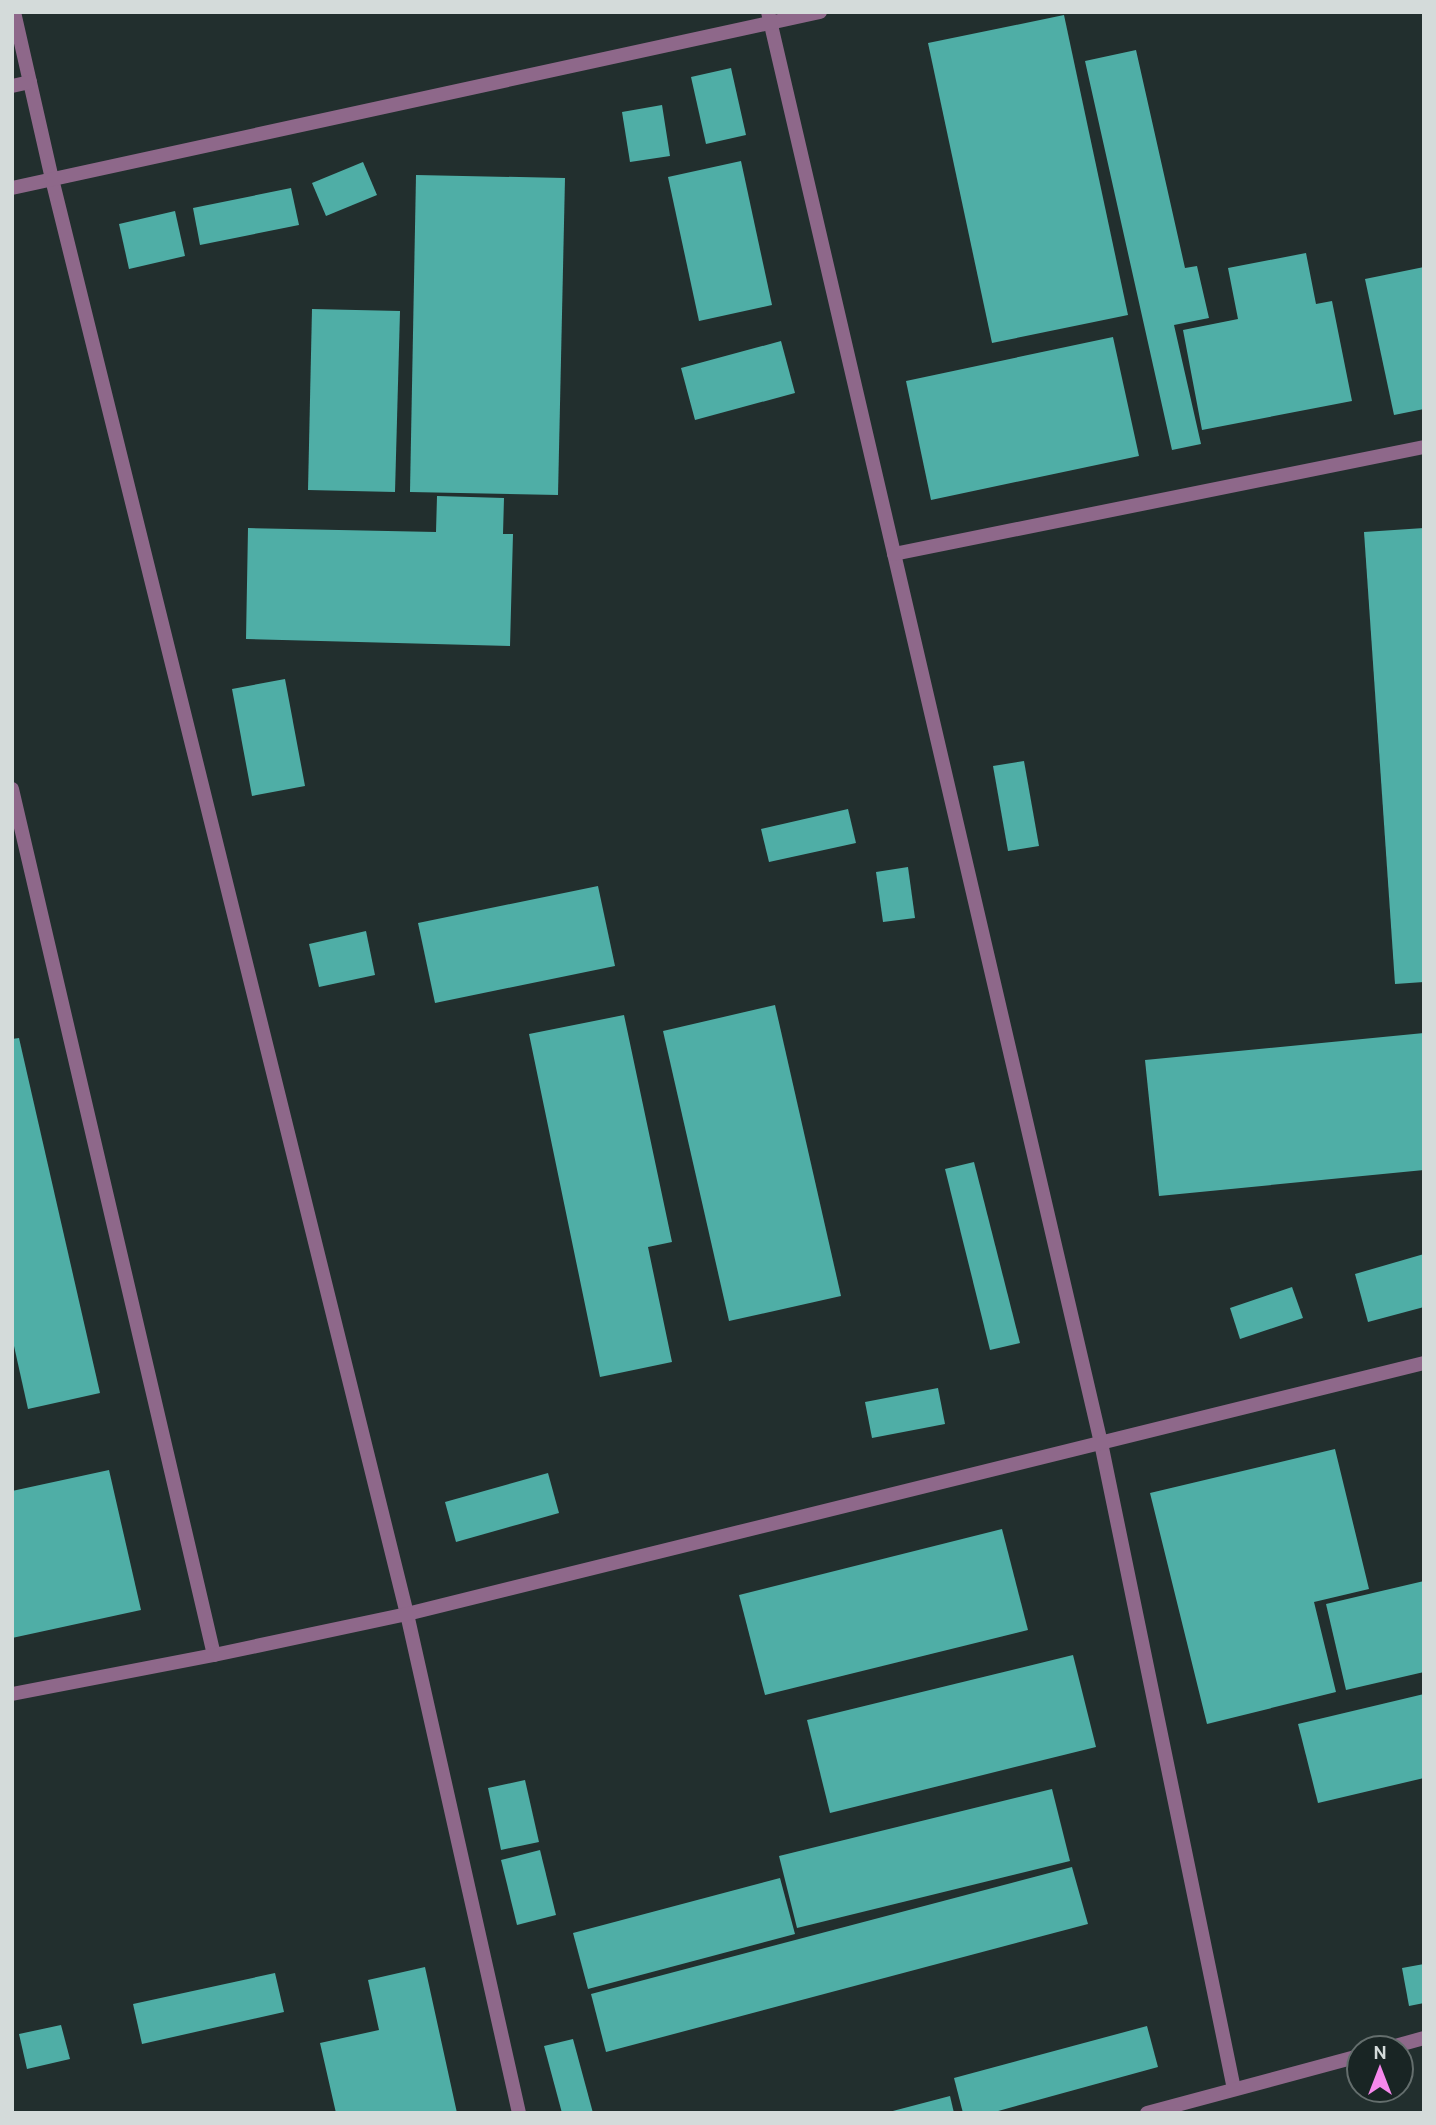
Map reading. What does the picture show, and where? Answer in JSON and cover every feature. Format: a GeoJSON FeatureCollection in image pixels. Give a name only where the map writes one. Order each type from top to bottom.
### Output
{"type":"FeatureCollection","features":[{"type":"Feature","properties":{"kind":"street"},"geometry":{"type":"LineString","coordinates":[[14,12],[52,179],[407,1614],[519,2113]]}},
{"type":"Feature","properties":{"kind":"street"},"geometry":{"type":"LineString","coordinates":[[12,188],[769,18],[820,12]]}},
{"type":"Feature","properties":{"kind":"street"},"geometry":{"type":"LineString","coordinates":[[769,18],[1101,1443],[1234,2090]]}},
{"type":"Feature","properties":{"kind":"street"},"geometry":{"type":"LineString","coordinates":[[12,86],[30,82]]}},
{"type":"Feature","properties":{"kind":"street"},"geometry":{"type":"LineString","coordinates":[[894,554],[1424,447]]}},
{"type":"Feature","properties":{"kind":"street"},"geometry":{"type":"LineString","coordinates":[[12,789],[214,1655]]}},
{"type":"Feature","properties":{"kind":"street"},"geometry":{"type":"LineString","coordinates":[[12,1693],[214,1655],[407,1614],[1424,1363]]}},
{"type":"Feature","properties":{"kind":"street"},"geometry":{"type":"LineString","coordinates":[[1147,2113],[1345,2060]]}},
{"type":"Feature","properties":{"kind":"building"},"geometry":{"type":"Polygon","coordinates":[[[1064,15],[1128,315],[992,343],[928,43],[1064,15]]]}},
{"type":"Feature","properties":{"kind":"building"},"geometry":{"type":"Polygon","coordinates":[[[1136,50],[1185,268],[1197,266],[1209,318],[1174,325],[1201,444],[1172,450],[1085,61],[1136,50]]]}},
{"type":"Feature","properties":{"kind":"building"},"geometry":{"type":"Polygon","coordinates":[[[731,68],[746,135],[706,144],[691,77],[731,68]]]}},
{"type":"Feature","properties":{"kind":"building"},"geometry":{"type":"Polygon","coordinates":[[[662,105],[670,156],[630,162],[622,112],[662,105]]]}},
{"type":"Feature","properties":{"kind":"building"},"geometry":{"type":"Polygon","coordinates":[[[741,161],[772,305],[699,321],[668,177],[741,161]]]}},
{"type":"Feature","properties":{"kind":"building"},"geometry":{"type":"Polygon","coordinates":[[[363,162],[377,195],[326,216],[312,183],[363,162]]]}},
{"type":"Feature","properties":{"kind":"building"},"geometry":{"type":"Polygon","coordinates":[[[416,175],[565,178],[558,495],[410,492],[416,175]]]}},
{"type":"Feature","properties":{"kind":"building"},"geometry":{"type":"Polygon","coordinates":[[[291,188],[299,225],[200,245],[193,208],[291,188]]]}},
{"type":"Feature","properties":{"kind":"building"},"geometry":{"type":"Polygon","coordinates":[[[175,211],[185,256],[129,269],[119,224],[175,211]]]}},
{"type":"Feature","properties":{"kind":"building"},"geometry":{"type":"Polygon","coordinates":[[[1306,253],[1316,304],[1332,301],[1352,401],[1202,430],[1183,330],[1238,319],[1228,268],[1306,253]]]}},
{"type":"Feature","properties":{"kind":"building"},"geometry":{"type":"Polygon","coordinates":[[[1424,267],[1424,409],[1394,415],[1365,279],[1424,267]]]}},
{"type":"Feature","properties":{"kind":"building"},"geometry":{"type":"Polygon","coordinates":[[[312,309],[400,311],[395,492],[308,490],[312,309]]]}},
{"type":"Feature","properties":{"kind":"building"},"geometry":{"type":"Polygon","coordinates":[[[1113,337],[1139,456],[931,500],[906,381],[1113,337]]]}},
{"type":"Feature","properties":{"kind":"building"},"geometry":{"type":"Polygon","coordinates":[[[781,341],[795,393],[695,420],[681,368],[781,341]]]}},
{"type":"Feature","properties":{"kind":"building"},"geometry":{"type":"Polygon","coordinates":[[[437,496],[504,498],[503,534],[513,534],[510,646],[246,639],[248,528],[436,532],[437,496]]]}},
{"type":"Feature","properties":{"kind":"building"},"geometry":{"type":"Polygon","coordinates":[[[1424,528],[1424,982],[1395,984],[1364,532],[1424,528]]]}},
{"type":"Feature","properties":{"kind":"building"},"geometry":{"type":"Polygon","coordinates":[[[285,679],[305,786],[252,796],[232,689],[285,679]]]}},
{"type":"Feature","properties":{"kind":"building"},"geometry":{"type":"Polygon","coordinates":[[[1024,761],[1039,846],[1008,851],[993,766],[1024,761]]]}},
{"type":"Feature","properties":{"kind":"building"},"geometry":{"type":"Polygon","coordinates":[[[848,809],[856,843],[769,862],[761,829],[848,809]]]}},
{"type":"Feature","properties":{"kind":"building"},"geometry":{"type":"Polygon","coordinates":[[[908,867],[915,918],[883,922],[876,872],[908,867]]]}},
{"type":"Feature","properties":{"kind":"building"},"geometry":{"type":"Polygon","coordinates":[[[598,886],[615,966],[435,1003],[418,923],[598,886]]]}},
{"type":"Feature","properties":{"kind":"building"},"geometry":{"type":"Polygon","coordinates":[[[366,931],[375,975],[319,987],[309,944],[366,931]]]}},
{"type":"Feature","properties":{"kind":"building"},"geometry":{"type":"Polygon","coordinates":[[[775,1005],[841,1296],[729,1321],[663,1031],[775,1005]]]}},
{"type":"Feature","properties":{"kind":"building"},"geometry":{"type":"Polygon","coordinates":[[[624,1015],[672,1242],[648,1247],[672,1362],[600,1377],[529,1034],[624,1015]]]}},
{"type":"Feature","properties":{"kind":"building"},"geometry":{"type":"Polygon","coordinates":[[[1424,1033],[1424,1170],[1159,1196],[1145,1060],[1424,1033]]]}},
{"type":"Feature","properties":{"kind":"building"},"geometry":{"type":"Polygon","coordinates":[[[19,1038],[100,1393],[28,1409],[12,1337],[12,1039],[19,1038]]]}},
{"type":"Feature","properties":{"kind":"building"},"geometry":{"type":"Polygon","coordinates":[[[974,1162],[1020,1343],[990,1350],[945,1169],[974,1162]]]}},
{"type":"Feature","properties":{"kind":"building"},"geometry":{"type":"Polygon","coordinates":[[[1424,1254],[1424,1307],[1368,1322],[1355,1274],[1424,1254]]]}},
{"type":"Feature","properties":{"kind":"building"},"geometry":{"type":"Polygon","coordinates":[[[1292,1287],[1303,1318],[1240,1339],[1230,1308],[1292,1287]]]}},
{"type":"Feature","properties":{"kind":"building"},"geometry":{"type":"Polygon","coordinates":[[[938,1388],[945,1424],[872,1438],[865,1402],[938,1388]]]}},
{"type":"Feature","properties":{"kind":"building"},"geometry":{"type":"Polygon","coordinates":[[[1335,1449],[1369,1589],[1314,1602],[1336,1692],[1207,1724],[1150,1493],[1335,1449]]]}},
{"type":"Feature","properties":{"kind":"building"},"geometry":{"type":"Polygon","coordinates":[[[109,1470],[141,1610],[12,1638],[12,1491],[109,1470]]]}},
{"type":"Feature","properties":{"kind":"building"},"geometry":{"type":"Polygon","coordinates":[[[548,1473],[559,1513],[456,1542],[445,1502],[548,1473]]]}},
{"type":"Feature","properties":{"kind":"building"},"geometry":{"type":"Polygon","coordinates":[[[1002,1529],[1028,1630],[765,1695],[739,1595],[1002,1529]]]}},
{"type":"Feature","properties":{"kind":"building"},"geometry":{"type":"Polygon","coordinates":[[[1424,1581],[1424,1672],[1346,1690],[1326,1604],[1424,1581]]]}},
{"type":"Feature","properties":{"kind":"building"},"geometry":{"type":"Polygon","coordinates":[[[1073,1655],[1096,1747],[830,1813],[807,1720],[1073,1655]]]}},
{"type":"Feature","properties":{"kind":"building"},"geometry":{"type":"Polygon","coordinates":[[[1424,1694],[1424,1778],[1318,1803],[1298,1724],[1424,1694]]]}},
{"type":"Feature","properties":{"kind":"building"},"geometry":{"type":"Polygon","coordinates":[[[525,1780],[539,1842],[501,1850],[488,1788],[525,1780]]]}},
{"type":"Feature","properties":{"kind":"building"},"geometry":{"type":"Polygon","coordinates":[[[1052,1789],[1070,1861],[797,1928],[779,1856],[1052,1789]]]}},
{"type":"Feature","properties":{"kind":"building"},"geometry":{"type":"Polygon","coordinates":[[[540,1850],[556,1915],[517,1925],[501,1860],[540,1850]]]}},
{"type":"Feature","properties":{"kind":"building"},"geometry":{"type":"Polygon","coordinates":[[[1072,1867],[1088,1924],[606,2052],[591,1994],[1072,1867]]]}},
{"type":"Feature","properties":{"kind":"building"},"geometry":{"type":"Polygon","coordinates":[[[780,1878],[795,1934],[588,1989],[573,1933],[780,1878]]]}},
{"type":"Feature","properties":{"kind":"building"},"geometry":{"type":"Polygon","coordinates":[[[1424,1964],[1424,2003],[1409,2006],[1402,1968],[1424,1964]]]}},
{"type":"Feature","properties":{"kind":"building"},"geometry":{"type":"Polygon","coordinates":[[[425,1967],[457,2113],[336,2113],[320,2043],[379,2030],[368,1980],[425,1967]]]}},
{"type":"Feature","properties":{"kind":"building"},"geometry":{"type":"Polygon","coordinates":[[[275,1973],[284,2012],[142,2044],[133,2004],[275,1973]]]}},
{"type":"Feature","properties":{"kind":"building"},"geometry":{"type":"Polygon","coordinates":[[[61,2025],[70,2059],[27,2069],[19,2034],[61,2025]]]}},
{"type":"Feature","properties":{"kind":"building"},"geometry":{"type":"Polygon","coordinates":[[[1147,2026],[1158,2067],[991,2113],[963,2113],[954,2078],[1147,2026]]]}},
{"type":"Feature","properties":{"kind":"building"},"geometry":{"type":"Polygon","coordinates":[[[573,2039],[593,2113],[562,2113],[544,2046],[573,2039]]]}},
{"type":"Feature","properties":{"kind":"building"},"geometry":{"type":"Polygon","coordinates":[[[950,2096],[954,2113],[889,2113],[889,2112],[950,2096]]]}}]}
